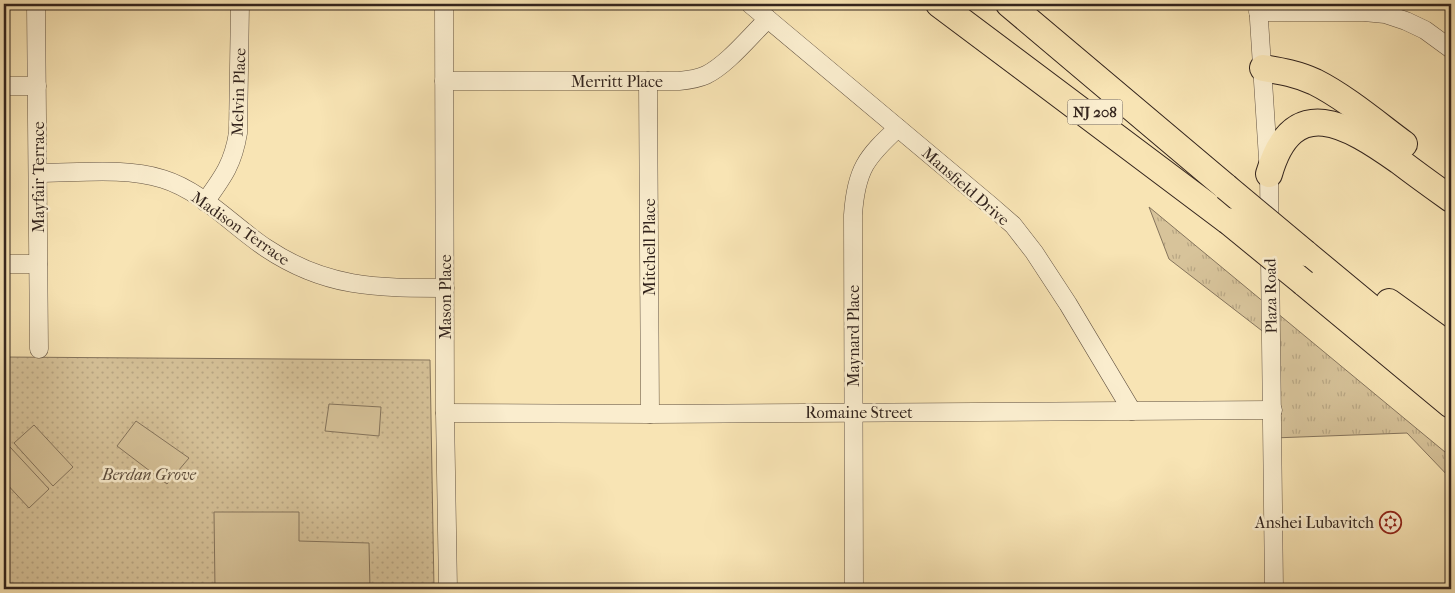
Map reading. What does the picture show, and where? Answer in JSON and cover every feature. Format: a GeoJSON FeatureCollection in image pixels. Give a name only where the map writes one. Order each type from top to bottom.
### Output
{"type":"FeatureCollection","features":[{"type":"Feature","properties":{"kind":"highway"},"geometry":{"type":"LineString","coordinates":[[939,4],[1228,221]]}},
{"type":"Feature","properties":{"kind":"highway","name":"NJ 208"},"geometry":{"type":"LineString","coordinates":[[962,4],[1451,405]]}},
{"type":"Feature","properties":{"kind":"highway","name":"NJ 208"},"geometry":{"type":"LineString","coordinates":[[1009,4],[1226,187],[1304,247],[1451,374]]}},
{"type":"Feature","properties":{"kind":"highway"},"geometry":{"type":"LineString","coordinates":[[1263,68],[1300,76],[1330,91],[1451,178]]}},
{"type":"Feature","properties":{"kind":"highway"},"geometry":{"type":"LineString","coordinates":[[1268,174],[1279,146],[1288,137],[1302,126],[1315,122],[1330,122],[1369,141],[1451,199]]}},
{"type":"Feature","properties":{"kind":"highway"},"geometry":{"type":"LineString","coordinates":[[1304,247],[1451,347]]}},
{"type":"Feature","properties":{"kind":"street","name":"Mayfair Terrace"},"geometry":{"type":"LineString","coordinates":[[36,4],[39,349]]}},
{"type":"Feature","properties":{"kind":"street","name":"Melvin Place"},"geometry":{"type":"LineString","coordinates":[[205,202],[227,171],[235,152],[237,139],[240,4]]}},
{"type":"Feature","properties":{"kind":"street","name":"Mason Place"},"geometry":{"type":"LineString","coordinates":[[444,4],[445,413],[448,589]]}},
{"type":"Feature","properties":{"kind":"street","name":"Mansfield Drive"},"geometry":{"type":"LineString","coordinates":[[750,4],[990,205],[1018,232],[1051,276],[1132,411]]}},
{"type":"Feature","properties":{"kind":"street"},"geometry":{"type":"LineString","coordinates":[[1258,8],[1385,14],[1425,30],[1451,49]]}},
{"type":"Feature","properties":{"kind":"street","name":"Plaza Road"},"geometry":{"type":"LineString","coordinates":[[1258,8],[1268,174],[1274,589]]}},
{"type":"Feature","properties":{"kind":"street","name":"Merritt Place"},"geometry":{"type":"LineString","coordinates":[[444,82],[679,81],[694,79],[720,66],[768,18]]}},
{"type":"Feature","properties":{"kind":"street","name":"Mitchell Place"},"geometry":{"type":"LineString","coordinates":[[648,81],[650,414]]}},
{"type":"Feature","properties":{"kind":"street"},"geometry":{"type":"LineString","coordinates":[[4,86],[37,86]]}},
{"type":"Feature","properties":{"kind":"street","name":"Maynard Place"},"geometry":{"type":"LineString","coordinates":[[854,589],[854,197],[858,180],[865,164],[875,150],[898,128]]}},
{"type":"Feature","properties":{"kind":"street","name":"Madison Terrace"},"geometry":{"type":"LineString","coordinates":[[38,173],[143,174],[163,179],[185,189],[205,202],[266,248],[290,263],[315,273],[339,281],[364,286],[445,288]]}},
{"type":"Feature","properties":{"kind":"street"},"geometry":{"type":"LineString","coordinates":[[4,264],[38,264]]}},
{"type":"Feature","properties":{"kind":"street","name":"Romaine Street"},"geometry":{"type":"LineString","coordinates":[[445,413],[650,414],[1272,410]]}},
{"type":"Feature","properties":{"kind":"green space"},"geometry":{"type":"Polygon","coordinates":[[[1149,207],[1451,457],[1451,479],[1407,433],[1273,438],[1270,337],[1169,259],[1149,207]]]}},
{"type":"Feature","properties":{"kind":"green space","name":"Berdan Grove"},"geometry":{"type":"Polygon","coordinates":[[[4,357],[430,360],[434,589],[4,589],[4,357]]]}},
{"type":"Feature","properties":{"kind":"green space"},"geometry":{"type":"Polygon","coordinates":[[[329,404],[381,407],[379,436],[325,431],[329,404]]]}},
{"type":"Feature","properties":{"kind":"green space"},"geometry":{"type":"Polygon","coordinates":[[[136,421],[189,458],[167,484],[117,446],[136,421]]]}},
{"type":"Feature","properties":{"kind":"green space"},"geometry":{"type":"Polygon","coordinates":[[[34,425],[73,467],[53,486],[14,443],[34,425]]]}},
{"type":"Feature","properties":{"kind":"green space"},"geometry":{"type":"Polygon","coordinates":[[[10,447],[49,489],[29,508],[4,481],[4,453],[10,447]]]}},
{"type":"Feature","properties":{"kind":"green space"},"geometry":{"type":"Polygon","coordinates":[[[214,512],[299,512],[299,541],[369,543],[370,589],[215,589],[214,512]]]}},
{"type":"Feature","properties":{"kind":"place","name":"Anshei Lubavitch"},"geometry":{"type":"Point","coordinates":[1390,522]}}]}
